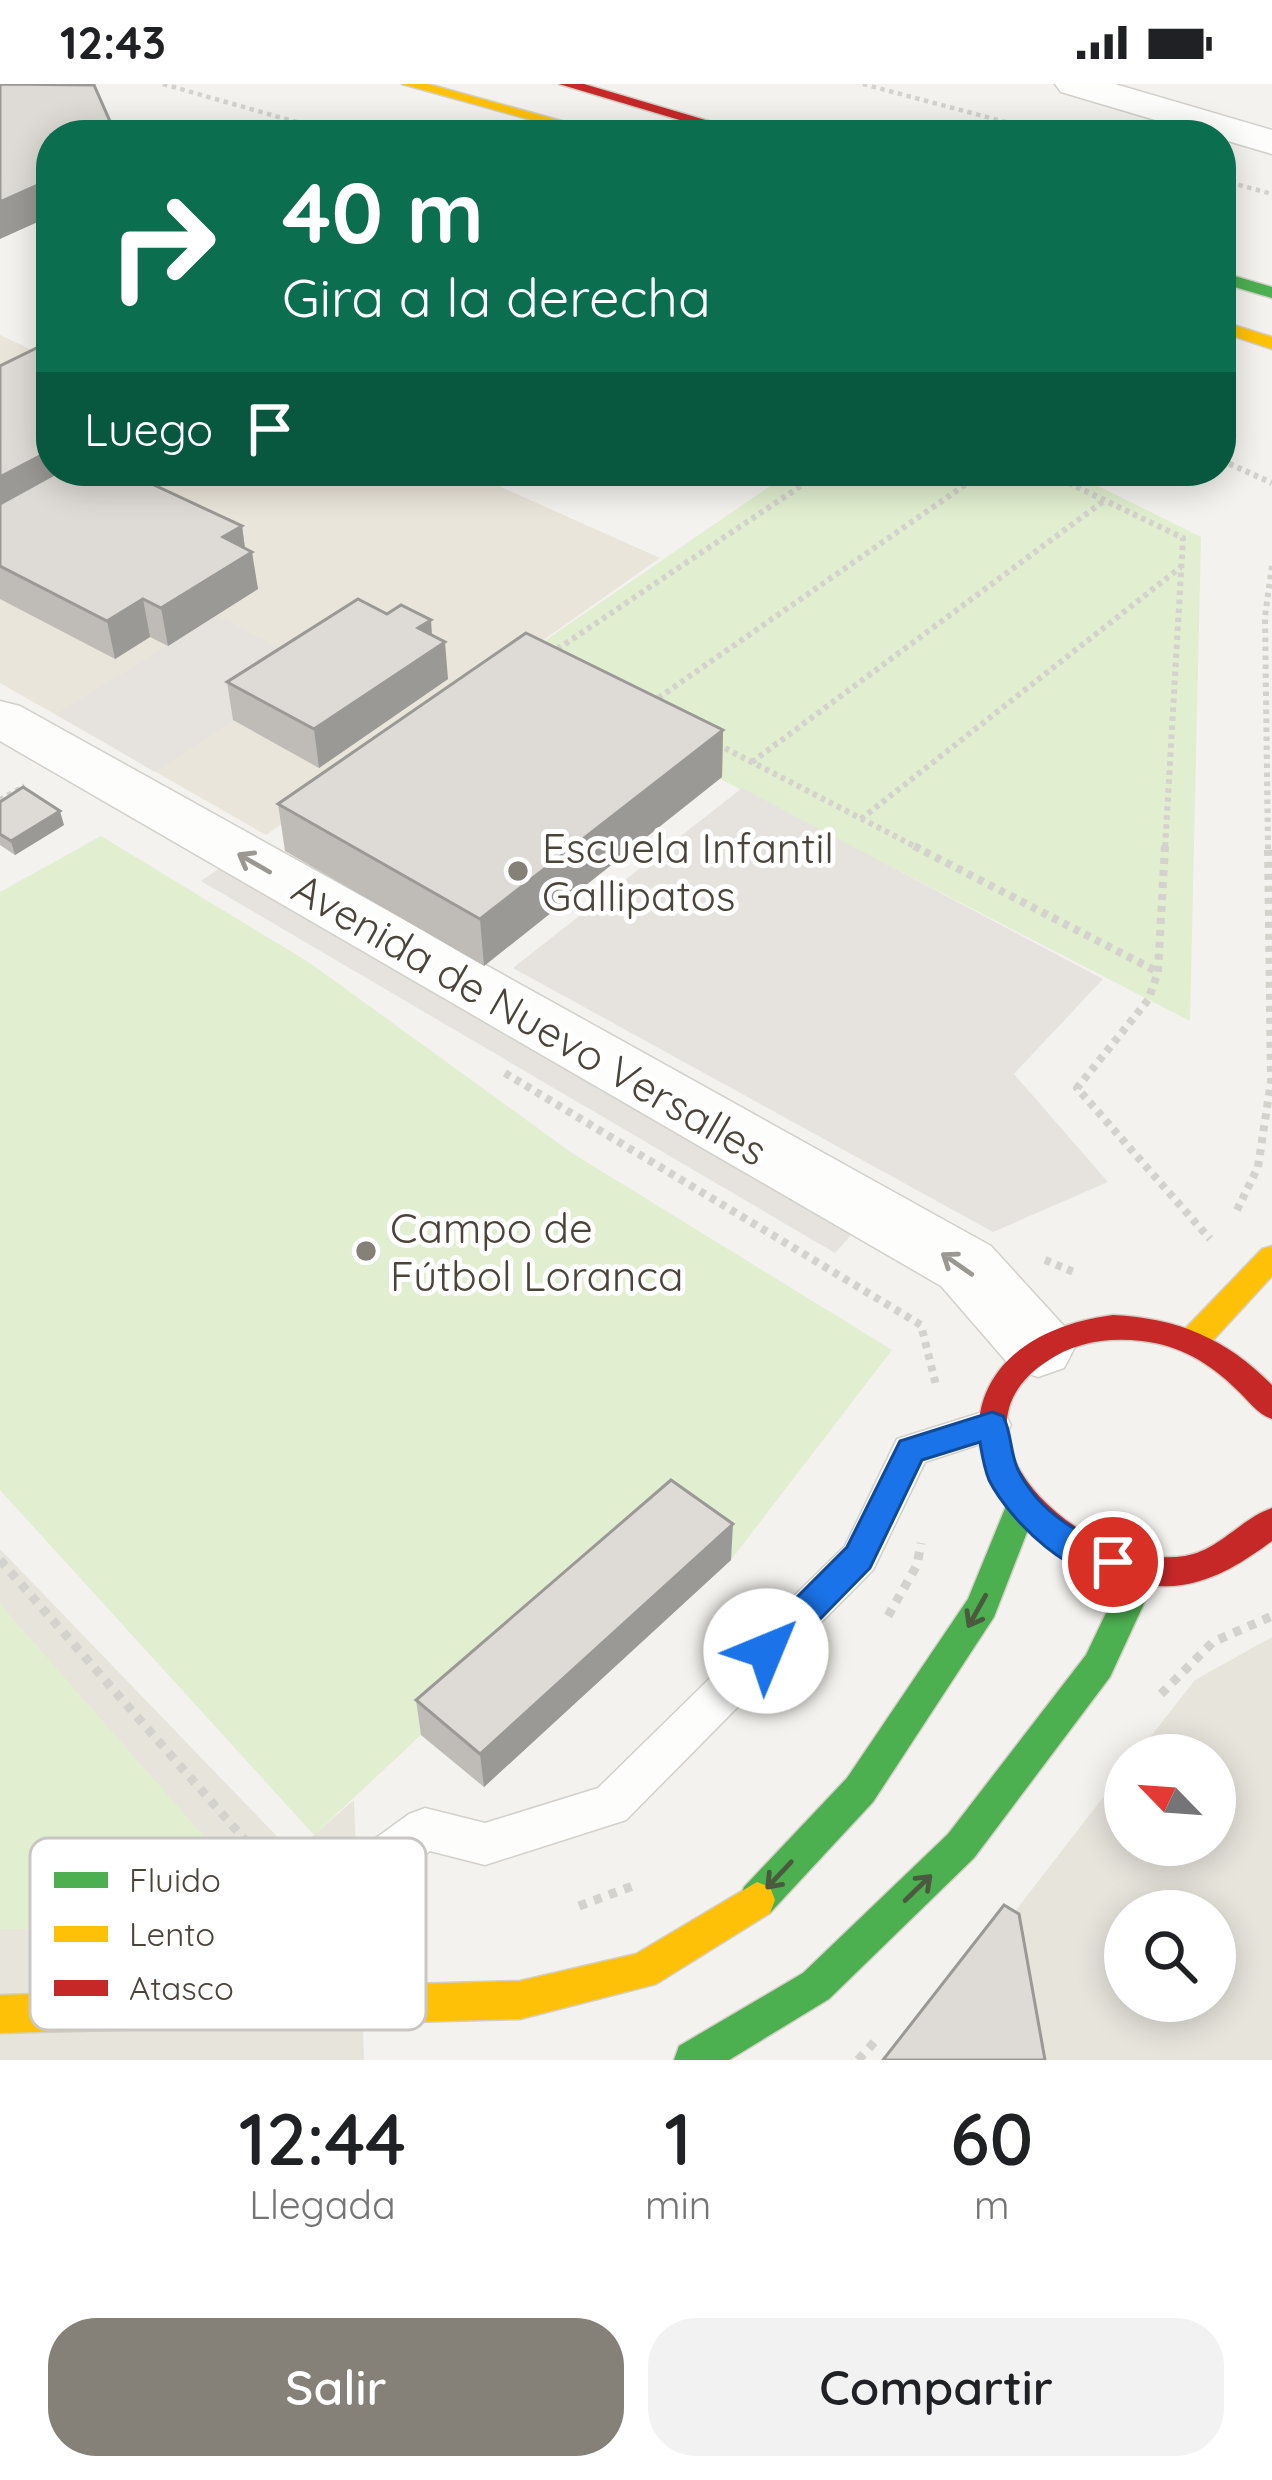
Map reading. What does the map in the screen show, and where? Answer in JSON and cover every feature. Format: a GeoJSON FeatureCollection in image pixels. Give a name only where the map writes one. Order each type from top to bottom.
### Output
{"type":"FeatureCollection","features":[{"type":"Feature","properties":{"kind":"main road"},"geometry":{"type":"LineString","coordinates":[[410,84],[547,120]]}},
{"type":"Feature","properties":{"kind":"main road"},"geometry":{"type":"LineString","coordinates":[[567,84],[695,120]]}},
{"type":"Feature","properties":{"kind":"main road"},"geometry":{"type":"LineString","coordinates":[[1236,282],[1272,293]]}},
{"type":"Feature","properties":{"kind":"main road"},"geometry":{"type":"LineString","coordinates":[[1236,331],[1272,343]]}},
{"type":"Feature","properties":{"kind":"main road"},"geometry":{"type":"LineString","coordinates":[[1194,1340],[1272,1257]]}},
{"type":"Feature","properties":{"kind":"main road"},"geometry":{"type":"LineString","coordinates":[[1266,1538],[1203,1569],[1143,1571],[1083,1553],[1034,1519],[1022,1504],[1002,1474],[992,1425],[1005,1380],[1038,1348],[1085,1328],[1140,1325],[1194,1340],[1243,1371],[1272,1406]]}},
{"type":"Feature","properties":{"kind":"main road"},"geometry":{"type":"LineString","coordinates":[[426,2004],[520,2000],[643,1971],[754,1903],[860,1790],[982,1607],[1022,1504]]}},
{"type":"Feature","properties":{"kind":"main road"},"geometry":{"type":"LineString","coordinates":[[693,2060],[816,1986],[961,1846],[1098,1666],[1143,1571]]}},
{"type":"Feature","properties":{"kind":"main road"},"geometry":{"type":"LineString","coordinates":[[0,2014],[30,2013]]}},
{"type":"Feature","properties":{"kind":"street"},"geometry":{"type":"LineString","coordinates":[[1082,85],[1199,120]]}},
{"type":"Feature","properties":{"kind":"street"},"geometry":{"type":"LineString","coordinates":[[1236,131],[1272,142]]}},
{"type":"Feature","properties":{"kind":"street","name":"Avenida de Nuevo Versalles"},"geometry":{"type":"LineString","coordinates":[[13,751],[966,1266],[1038,1348]]}},
{"type":"Feature","properties":{"kind":"lane"},"geometry":{"type":"LineString","coordinates":[[412,1838],[424,1829],[485,1844],[611,1805],[859,1558],[911,1450],[992,1425]]}},
{"type":"Feature","properties":{"kind":"path"},"geometry":{"type":"LineString","coordinates":[[164,84],[290,120]]}},
{"type":"Feature","properties":{"kind":"path"},"geometry":{"type":"LineString","coordinates":[[863,84],[998,120]]}},
{"type":"Feature","properties":{"kind":"path"},"geometry":{"type":"LineString","coordinates":[[1236,184],[1272,194]]}},
{"type":"Feature","properties":{"kind":"path"},"geometry":{"type":"LineString","coordinates":[[1236,467],[1272,483]]}},
{"type":"Feature","properties":{"kind":"path"},"geometry":{"type":"LineString","coordinates":[[567,667],[547,656],[802,486]]}},
{"type":"Feature","properties":{"kind":"path"},"geometry":{"type":"LineString","coordinates":[[667,718],[645,707],[963,486]]}},
{"type":"Feature","properties":{"kind":"path"},"geometry":{"type":"LineString","coordinates":[[1076,486],[1183,538],[1158,972],[1148,1000],[1077,1088],[1218,1247]]}},
{"type":"Feature","properties":{"kind":"path"},"geometry":{"type":"LineString","coordinates":[[752,762],[1105,500]]}},
{"type":"Feature","properties":{"kind":"path"},"geometry":{"type":"LineString","coordinates":[[1228,1227],[1258,1167],[1271,1081],[1265,616],[1272,566]]}},
{"type":"Feature","properties":{"kind":"path"},"geometry":{"type":"LineString","coordinates":[[861,819],[1181,567]]}},
{"type":"Feature","properties":{"kind":"path"},"geometry":{"type":"LineString","coordinates":[[709,740],[1158,972]]}},
{"type":"Feature","properties":{"kind":"path"},"geometry":{"type":"LineString","coordinates":[[13,751],[48,796]]}},
{"type":"Feature","properties":{"kind":"path"},"geometry":{"type":"LineString","coordinates":[[0,800],[13,751]]}},
{"type":"Feature","properties":{"kind":"path"},"geometry":{"type":"LineString","coordinates":[[498,1068],[921,1325],[933,1362],[938,1442],[935,1479],[917,1565],[882,1626]]}},
{"type":"Feature","properties":{"kind":"path"},"geometry":{"type":"LineString","coordinates":[[1034,1256],[1081,1276]]}},
{"type":"Feature","properties":{"kind":"path"},"geometry":{"type":"LineString","coordinates":[[0,1560],[243,1838]]}},
{"type":"Feature","properties":{"kind":"path"},"geometry":{"type":"LineString","coordinates":[[558,1913],[643,1883]]}},
{"type":"Feature","properties":{"kind":"shaded area"},"geometry":{"type":"Polygon","coordinates":[[[0,335],[36,352],[36,486],[499,486],[660,558],[266,835],[0,683],[0,335]]]}},
{"type":"Feature","properties":{"kind":"shaded area"},"geometry":{"type":"Polygon","coordinates":[[[217,615],[316,667],[155,772],[56,714],[217,615]]]}},
{"type":"Feature","properties":{"kind":"shaded area"},"geometry":{"type":"Polygon","coordinates":[[[742,788],[1103,979],[1014,1074],[1108,1182],[993,1232],[513,968],[742,788]]]}},
{"type":"Feature","properties":{"kind":"shaded area"},"geometry":{"type":"Polygon","coordinates":[[[228,862],[859,1226],[835,1253],[201,881],[228,862]]]}},
{"type":"Feature","properties":{"kind":"shaded area"},"geometry":{"type":"Polygon","coordinates":[[[0,1549],[279,1838],[30,1838],[30,2030],[363,2030],[364,2060],[0,2060],[0,1549]]]}},
{"type":"Feature","properties":{"kind":"shaded area"},"geometry":{"type":"Polygon","coordinates":[[[1272,1637],[1272,2060],[900,2060],[1104,1796],[1104,1866],[1236,1866],[1236,1734],[1153,1734],[1195,1680],[1272,1637]]]}},
{"type":"Feature","properties":{"kind":"shaded area"},"geometry":{"type":"Polygon","coordinates":[[[354,1800],[355,1838],[310,1838],[354,1800]]]}},
{"type":"Feature","properties":{"kind":"green space"},"geometry":{"type":"Polygon","coordinates":[[[770,486],[1098,486],[1201,537],[1190,1021],[505,668],[770,486]]]}},
{"type":"Feature","properties":{"kind":"green space","name":"Campo de Fútbol Loranca"},"geometry":{"type":"Polygon","coordinates":[[[101,836],[310,963],[572,1153],[892,1350],[731,1560],[484,1787],[421,1735],[314,1835],[0,1490],[0,892],[101,836]]]}},
{"type":"Feature","properties":{"kind":"green space"},"geometry":{"type":"Polygon","coordinates":[[[0,1604],[206,1838],[30,1838],[30,1929],[0,1929],[0,1604]]]}},
{"type":"Feature","properties":{"kind":"building"},"geometry":{"type":"Polygon","coordinates":[[[0,84],[94,85],[109,120],[36,120],[36,186],[0,202],[0,84]]]}},
{"type":"Feature","properties":{"kind":"building"},"geometry":{"type":"Polygon","coordinates":[[[36,348],[36,458],[0,477],[0,366],[36,348]]]}},
{"type":"Feature","properties":{"kind":"building"},"geometry":{"type":"Polygon","coordinates":[[[36,484],[156,486],[242,526],[223,537],[252,552],[161,608],[143,599],[107,621],[0,566],[0,504],[36,484]]]}},
{"type":"Feature","properties":{"kind":"building"},"geometry":{"type":"Polygon","coordinates":[[[358,599],[387,614],[401,605],[431,620],[418,628],[445,642],[314,729],[227,682],[358,599]]]}},
{"type":"Feature","properties":{"kind":"building"},"geometry":{"type":"Polygon","coordinates":[[[526,633],[723,730],[480,919],[278,804],[526,633]]]}},
{"type":"Feature","properties":{"kind":"building"},"geometry":{"type":"Polygon","coordinates":[[[23,787],[60,811],[11,841],[0,834],[0,802],[23,787]]]}},
{"type":"Feature","properties":{"kind":"building"},"geometry":{"type":"Polygon","coordinates":[[[671,1480],[733,1524],[480,1754],[416,1700],[671,1480]]]}},
{"type":"Feature","properties":{"kind":"building"},"geometry":{"type":"Polygon","coordinates":[[[1004,1905],[1019,1914],[1045,2060],[883,2060],[1004,1905]]]}},
{"type":"Feature","properties":{"kind":"traffic: fast"},"geometry":{"type":"LineString","coordinates":[[1236,282],[1272,293]]}},
{"type":"Feature","properties":{"kind":"traffic: fast"},"geometry":{"type":"LineString","coordinates":[[757,1900],[860,1790],[982,1607],[1022,1504]]}},
{"type":"Feature","properties":{"kind":"traffic: fast"},"geometry":{"type":"LineString","coordinates":[[693,2060],[816,1986],[961,1846],[1098,1666],[1143,1571]]}},
{"type":"Feature","properties":{"kind":"traffic: slow"},"geometry":{"type":"LineString","coordinates":[[410,84],[547,120]]}},
{"type":"Feature","properties":{"kind":"traffic: slow"},"geometry":{"type":"LineString","coordinates":[[1236,331],[1272,343]]}},
{"type":"Feature","properties":{"kind":"traffic: slow"},"geometry":{"type":"LineString","coordinates":[[1194,1340],[1272,1257]]}},
{"type":"Feature","properties":{"kind":"traffic: slow"},"geometry":{"type":"LineString","coordinates":[[426,2003],[520,2000],[643,1971],[757,1900]]}},
{"type":"Feature","properties":{"kind":"traffic: slow"},"geometry":{"type":"LineString","coordinates":[[0,2014],[30,2013]]}},
{"type":"Feature","properties":{"kind":"traffic: jam"},"geometry":{"type":"LineString","coordinates":[[567,84],[695,120]]}},
{"type":"Feature","properties":{"kind":"traffic: jam"},"geometry":{"type":"LineString","coordinates":[[1272,1406],[1203,1347],[1175,1335],[1113,1327],[1054,1341],[1028,1357],[1008,1380],[993,1416],[1001,1465],[1013,1491],[1056,1533],[1110,1561],[1167,1572],[1197,1568],[1236,1549],[1272,1522]]}},
{"type":"Feature","properties":{"kind":"place","name":"Escuela Infantil Gallipatos"},"geometry":{"type":"Point","coordinates":[518,871]}},
{"type":"Feature","properties":{"kind":"place","name":"Campo de Fútbol Loranca"},"geometry":{"type":"Point","coordinates":[366,1251]}},
{"type":"Feature","properties":{"kind":"route"},"geometry":{"type":"LineString","coordinates":[[766,1651],[859,1558],[911,1450],[992,1425],[1002,1474],[1034,1519],[1083,1553],[1113,1562]]}}]}
